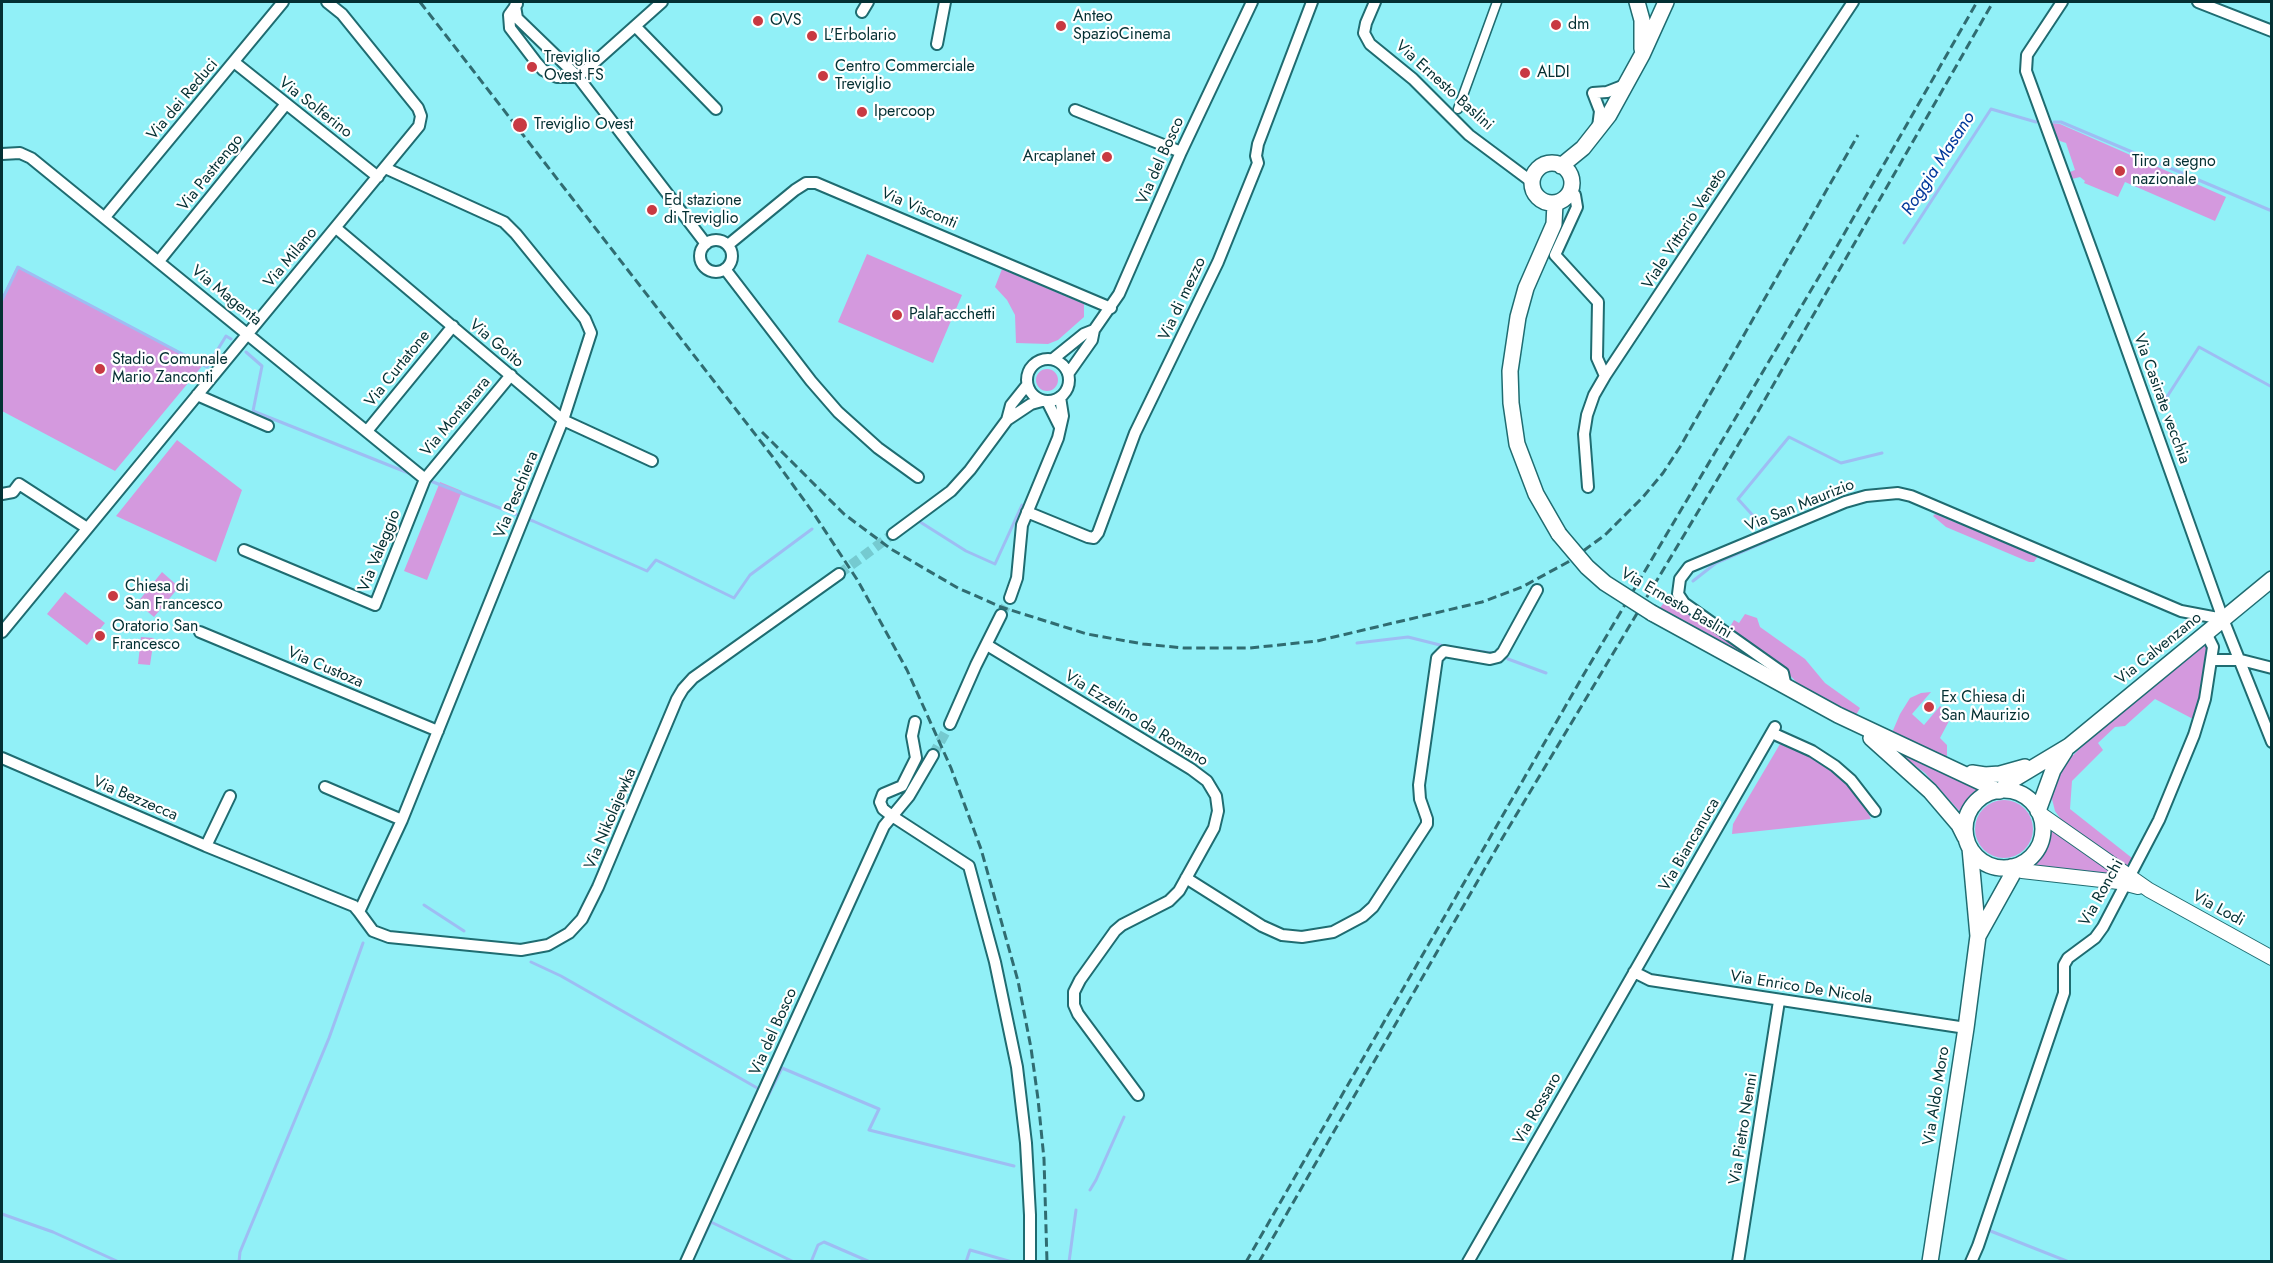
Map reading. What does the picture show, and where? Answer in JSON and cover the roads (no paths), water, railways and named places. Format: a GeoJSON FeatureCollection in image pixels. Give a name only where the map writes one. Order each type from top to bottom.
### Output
{"type":"FeatureCollection","features":[{"type":"Feature","properties":{"kind":"main road"},"geometry":{"type":"LineString","coordinates":[[1637,2],[1642,20],[1641,55]]}},
{"type":"Feature","properties":{"kind":"main road"},"geometry":{"type":"LineString","coordinates":[[1532,182],[1539,168],[1550,164],[1561,166],[1583,148],[1598,130],[1609,115],[1641,55],[1666,2]]}},
{"type":"Feature","properties":{"kind":"main road"},"geometry":{"type":"LineString","coordinates":[[1549,202],[1561,201],[1570,185],[1583,148]]}},
{"type":"Feature","properties":{"kind":"main road"},"geometry":{"type":"LineString","coordinates":[[1561,166],[1570,185]]}},
{"type":"Feature","properties":{"kind":"main road","name":"Via Ernesto Baslini"},"geometry":{"type":"LineString","coordinates":[[1532,182],[1534,193],[1549,202],[1554,224],[1526,288],[1518,317],[1510,371],[1510,403],[1517,444],[1526,470],[1536,494],[1559,534],[1587,567],[1605,583],[1652,613],[1855,724],[1998,791]]}},
{"type":"Feature","properties":{"kind":"main road","name":"Via Calvenzano"},"geometry":{"type":"LineString","coordinates":[[1998,791],[2069,746],[2271,579]]}},
{"type":"Feature","properties":{"kind":"main road","name":"Via Ernesto Baslini"},"geometry":{"type":"LineString","coordinates":[[1855,724],[1900,761],[1930,791],[1959,825],[1968,845]]}},
{"type":"Feature","properties":{"kind":"main road","name":"Via Calvenzano"},"geometry":{"type":"LineString","coordinates":[[2039,812],[2053,770],[2069,746]]}},
{"type":"Feature","properties":{"kind":"main road"},"geometry":{"type":"LineString","coordinates":[[1959,771],[1985,776],[2000,774],[2050,758]]}},
{"type":"Feature","properties":{"kind":"main road"},"geometry":{"type":"LineString","coordinates":[[1998,791],[2018,793],[2026,798],[2039,812],[2043,830],[2038,847],[2027,861],[2014,867],[1999,868],[1987,865],[1977,858],[1968,845],[1965,822],[1970,810],[1979,800],[1998,791]]}},
{"type":"Feature","properties":{"kind":"main road","name":"Via Aldo Moro"},"geometry":{"type":"LineString","coordinates":[[1930,1262],[1966,1028],[1977,936],[1968,845]]}},
{"type":"Feature","properties":{"kind":"main road","name":"Via Aldo Moro"},"geometry":{"type":"LineString","coordinates":[[1977,936],[2012,875],[2014,867]]}},
{"type":"Feature","properties":{"kind":"street","name":"Via dei Reduci"},"geometry":{"type":"LineString","coordinates":[[105,217],[283,2]]}},
{"type":"Feature","properties":{"kind":"street","name":"Via Milano"},"geometry":{"type":"LineString","coordinates":[[2,632],[419,126],[421,116],[418,108],[342,14],[327,2]]}},
{"type":"Feature","properties":{"kind":"street"},"geometry":{"type":"LineString","coordinates":[[517,4],[509,15],[510,28],[536,62],[548,73],[557,77],[578,76],[662,2]]}},
{"type":"Feature","properties":{"kind":"street"},"geometry":{"type":"LineString","coordinates":[[862,12],[868,2]]}},
{"type":"Feature","properties":{"kind":"street"},"geometry":{"type":"LineString","coordinates":[[938,44],[945,2]]}},
{"type":"Feature","properties":{"kind":"street","name":"Via del Bosco"},"geometry":{"type":"LineString","coordinates":[[1068,374],[1092,340],[1094,330],[1111,308],[1252,2]]}},
{"type":"Feature","properties":{"kind":"street","name":"Via di mezzo"},"geometry":{"type":"LineString","coordinates":[[1027,512],[1088,537],[1094,538],[1098,533],[1135,433],[1218,262],[1258,163],[1256,156],[1258,144],[1312,2]]}},
{"type":"Feature","properties":{"kind":"street","name":"Via Ernesto Baslini"},"geometry":{"type":"LineString","coordinates":[[1375,2],[1365,24],[1364,33],[1370,44],[1413,79],[1469,135],[1532,182]]}},
{"type":"Feature","properties":{"kind":"street"},"geometry":{"type":"LineString","coordinates":[[1458,109],[1497,2]]}},
{"type":"Feature","properties":{"kind":"street","name":"Viale Vittorio Veneto"},"geometry":{"type":"LineString","coordinates":[[1588,487],[1584,434],[1587,415],[1605,376],[1853,2]]}},
{"type":"Feature","properties":{"kind":"street","name":"Via Casirate vecchia"},"geometry":{"type":"LineString","coordinates":[[2062,2],[2027,54],[2026,71],[2223,619],[2241,660],[2271,742]]}},
{"type":"Feature","properties":{"kind":"street"},"geometry":{"type":"LineString","coordinates":[[2198,2],[2271,31]]}},
{"type":"Feature","properties":{"kind":"street"},"geometry":{"type":"LineString","coordinates":[[517,4],[518,18],[578,76],[706,244]]}},
{"type":"Feature","properties":{"kind":"street"},"geometry":{"type":"LineString","coordinates":[[635,26],[716,110]]}},
{"type":"Feature","properties":{"kind":"street"},"geometry":{"type":"LineString","coordinates":[[548,73],[555,72],[559,68],[560,61]]}},
{"type":"Feature","properties":{"kind":"street","name":"Via Solferino"},"geometry":{"type":"LineString","coordinates":[[234,62],[286,104],[381,172]]}},
{"type":"Feature","properties":{"kind":"street"},"geometry":{"type":"LineString","coordinates":[[1598,130],[1600,111],[1593,93],[1606,92],[1625,85]]}},
{"type":"Feature","properties":{"kind":"street","name":"Via Pastrengo"},"geometry":{"type":"LineString","coordinates":[[159,261],[286,104]]}},
{"type":"Feature","properties":{"kind":"street"},"geometry":{"type":"LineString","coordinates":[[1075,110],[1181,152]]}},
{"type":"Feature","properties":{"kind":"street","name":"Via Magenta"},"geometry":{"type":"LineString","coordinates":[[2,154],[20,153],[31,158],[425,479]]}},
{"type":"Feature","properties":{"kind":"street","name":"Via Peschiera"},"geometry":{"type":"LineString","coordinates":[[361,914],[402,820],[563,420],[591,333],[585,319],[504,222],[381,172]]}},
{"type":"Feature","properties":{"kind":"street","name":"Via Visconti"},"geometry":{"type":"LineString","coordinates":[[728,245],[795,190],[806,183],[816,183],[1111,308]]}},
{"type":"Feature","properties":{"kind":"street"},"geometry":{"type":"LineString","coordinates":[[1570,185],[1577,207],[1555,255],[1598,302],[1597,358],[1605,376]]}},
{"type":"Feature","properties":{"kind":"street","name":"Via Goito"},"geometry":{"type":"LineString","coordinates":[[336,228],[563,420],[652,461]]}},
{"type":"Feature","properties":{"kind":"street"},"geometry":{"type":"LineString","coordinates":[[717,240],[728,245],[732,258],[725,269],[714,272],[703,266],[700,254],[706,244],[717,240]]}},
{"type":"Feature","properties":{"kind":"street"},"geometry":{"type":"LineString","coordinates":[[725,269],[811,381],[838,412],[878,448],[918,477]]}},
{"type":"Feature","properties":{"kind":"street","name":"Via Curtatone"},"geometry":{"type":"LineString","coordinates":[[367,431],[453,327]]}},
{"type":"Feature","properties":{"kind":"street","name":"Via del Bosco"},"geometry":{"type":"LineString","coordinates":[[1053,359],[1084,334],[1094,330]]}},
{"type":"Feature","properties":{"kind":"street"},"geometry":{"type":"LineString","coordinates":[[893,534],[951,491],[970,470],[1006,420],[1011,405],[1027,385],[1028,373],[1033,365],[1040,360],[1053,359],[1062,364],[1068,374],[1068,387],[1060,397],[1031,404],[1006,420]]}},
{"type":"Feature","properties":{"kind":"street","name":"Via Montanara"},"geometry":{"type":"LineString","coordinates":[[425,479],[511,375]]}},
{"type":"Feature","properties":{"kind":"street"},"geometry":{"type":"LineString","coordinates":[[1027,385],[1033,395],[1045,401],[1060,427]]}},
{"type":"Feature","properties":{"kind":"street"},"geometry":{"type":"LineString","coordinates":[[197,395],[268,426]]}},
{"type":"Feature","properties":{"kind":"street"},"geometry":{"type":"LineString","coordinates":[[1010,598],[1017,578],[1022,525],[1058,438],[1063,409],[1060,397]]}},
{"type":"Feature","properties":{"kind":"street","name":"Via Valeggio"},"geometry":{"type":"LineString","coordinates":[[244,550],[375,605],[425,479]]}},
{"type":"Feature","properties":{"kind":"street"},"geometry":{"type":"LineString","coordinates":[[2,494],[13,492],[20,484],[87,528]]}},
{"type":"Feature","properties":{"kind":"street","name":"Via San Maurizio"},"geometry":{"type":"LineString","coordinates":[[1786,687],[1783,673],[1684,603],[1678,594],[1680,579],[1689,567],[1845,502],[1866,496],[1898,493],[1911,496],[2181,611],[2223,619]]}},
{"type":"Feature","properties":{"kind":"street","name":"Via Nikolajewka"},"geometry":{"type":"LineString","coordinates":[[206,846],[354,906],[373,931],[389,937],[521,950],[548,945],[569,933],[582,919],[683,689],[693,678],[839,573]]}},
{"type":"Feature","properties":{"kind":"street"},"geometry":{"type":"LineString","coordinates":[[1186,878],[1262,926],[1282,935],[1302,937],[1333,932],[1363,916],[1373,907],[1427,824],[1420,799],[1419,785],[1437,658],[1444,651],[1490,659],[1498,657],[1503,652],[1537,590]]}},
{"type":"Feature","properties":{"kind":"street"},"geometry":{"type":"LineString","coordinates":[[950,724],[1001,615]]}},
{"type":"Feature","properties":{"kind":"street","name":"Via Custoza"},"geometry":{"type":"LineString","coordinates":[[200,632],[438,731]]}},
{"type":"Feature","properties":{"kind":"street","name":"Via Ronchi"},"geometry":{"type":"LineString","coordinates":[[1971,1262],[2064,993],[2064,965],[2068,958],[2095,938],[2103,927],[2159,820],[2184,764],[2205,699],[2213,647],[2206,633]]}},
{"type":"Feature","properties":{"kind":"street","name":"Via Ezzelino da Romano"},"geometry":{"type":"LineString","coordinates":[[987,645],[1191,769],[1207,781],[1216,796],[1217,820],[1179,891],[1169,901],[1122,925],[1115,931],[1074,992],[1074,1005],[1078,1014],[1138,1095]]}},
{"type":"Feature","properties":{"kind":"street"},"geometry":{"type":"LineString","coordinates":[[2211,660],[2241,660],[2271,668]]}},
{"type":"Feature","properties":{"kind":"street"},"geometry":{"type":"LineString","coordinates":[[915,722],[912,736],[916,758],[902,786],[887,792],[881,798],[881,805],[892,816],[969,866],[995,962],[1017,1067],[1026,1143],[1030,1262]]}},
{"type":"Feature","properties":{"kind":"street","name":"Via Biancanuca"},"geometry":{"type":"LineString","coordinates":[[1634,972],[1773,730],[1834,766],[1851,780],[1875,811]]}},
{"type":"Feature","properties":{"kind":"street","name":"Via del Bosco"},"geometry":{"type":"LineString","coordinates":[[686,1262],[884,826],[909,796],[933,755]]}},
{"type":"Feature","properties":{"kind":"street","name":"Via Bezzecca"},"geometry":{"type":"LineString","coordinates":[[2,758],[206,846]]}},
{"type":"Feature","properties":{"kind":"street"},"geometry":{"type":"LineString","coordinates":[[325,787],[402,820]]}},
{"type":"Feature","properties":{"kind":"street"},"geometry":{"type":"LineString","coordinates":[[206,846],[230,796]]}},
{"type":"Feature","properties":{"kind":"street","name":"Via Lodi"},"geometry":{"type":"LineString","coordinates":[[2039,812],[2127,880],[2271,958]]}},
{"type":"Feature","properties":{"kind":"street","name":"Via Lodi"},"geometry":{"type":"LineString","coordinates":[[2014,867],[2022,871],[2127,880]]}},
{"type":"Feature","properties":{"kind":"street","name":"Via Enrico De Nicola"},"geometry":{"type":"LineString","coordinates":[[1634,972],[1650,980],[1966,1028]]}},
{"type":"Feature","properties":{"kind":"street","name":"Via Rossaro"},"geometry":{"type":"LineString","coordinates":[[1468,1262],[1634,972]]}},
{"type":"Feature","properties":{"kind":"street","name":"Via Pietro Nenni"},"geometry":{"type":"LineString","coordinates":[[1738,1262],[1779,1001]]}},
{"type":"Feature","properties":{"kind":"waterway","name":"Roggia Masano"},"geometry":{"type":"LineString","coordinates":[[1904,243],[1991,109],[2036,122]]}},
{"type":"Feature","properties":{"kind":"waterway","name":"Roggia Masano"},"geometry":{"type":"LineString","coordinates":[[2054,122],[2061,122],[2272,211]]}},
{"type":"Feature","properties":{"kind":"waterway"},"geometry":{"type":"LineString","coordinates":[[2,300],[18,267],[207,367],[226,336],[231,339]]}},
{"type":"Feature","properties":{"kind":"waterway"},"geometry":{"type":"LineString","coordinates":[[2163,403],[2199,347],[2272,387]]}},
{"type":"Feature","properties":{"kind":"waterway"},"geometry":{"type":"LineString","coordinates":[[246,352],[262,366],[253,411],[411,474]]}},
{"type":"Feature","properties":{"kind":"waterway"},"geometry":{"type":"LineString","coordinates":[[1766,530],[1738,499],[1789,437],[1841,463],[1882,453]]}},
{"type":"Feature","properties":{"kind":"waterway"},"geometry":{"type":"LineString","coordinates":[[428,480],[533,521],[647,571],[656,560],[734,598],[750,575],[812,529]]}},
{"type":"Feature","properties":{"kind":"waterway"},"geometry":{"type":"LineString","coordinates":[[917,520],[966,551],[995,564],[1022,505]]}},
{"type":"Feature","properties":{"kind":"waterway"},"geometry":{"type":"LineString","coordinates":[[1693,581],[1716,563],[1774,538]]}},
{"type":"Feature","properties":{"kind":"waterway"},"geometry":{"type":"LineString","coordinates":[[1357,643],[1408,637],[1444,646],[1492,653]]}},
{"type":"Feature","properties":{"kind":"waterway"},"geometry":{"type":"LineString","coordinates":[[1508,659],[1546,673]]}},
{"type":"Feature","properties":{"kind":"waterway"},"geometry":{"type":"LineString","coordinates":[[424,905],[464,931]]}},
{"type":"Feature","properties":{"kind":"waterway"},"geometry":{"type":"LineString","coordinates":[[239,1262],[240,1252],[329,1038],[363,943]]}},
{"type":"Feature","properties":{"kind":"waterway"},"geometry":{"type":"LineString","coordinates":[[531,962],[561,976],[759,1089]]}},
{"type":"Feature","properties":{"kind":"waterway"},"geometry":{"type":"LineString","coordinates":[[767,1098],[782,1068],[879,1109],[869,1130],[1014,1166]]}},
{"type":"Feature","properties":{"kind":"waterway"},"geometry":{"type":"LineString","coordinates":[[1090,1190],[1124,1117]]}},
{"type":"Feature","properties":{"kind":"waterway"},"geometry":{"type":"LineString","coordinates":[[1069,1262],[1076,1210]]}},
{"type":"Feature","properties":{"kind":"waterway"},"geometry":{"type":"LineString","coordinates":[[2,1214],[53,1232],[119,1262]]}},
{"type":"Feature","properties":{"kind":"waterway"},"geometry":{"type":"LineString","coordinates":[[700,1244],[711,1222],[794,1262]]}},
{"type":"Feature","properties":{"kind":"waterway"},"geometry":{"type":"LineString","coordinates":[[1987,1232],[1988,1230],[2069,1262]]}},
{"type":"Feature","properties":{"kind":"waterway"},"geometry":{"type":"LineString","coordinates":[[811,1262],[818,1245],[824,1242],[870,1262]]}},
{"type":"Feature","properties":{"kind":"waterway"},"geometry":{"type":"LineString","coordinates":[[966,1262],[970,1250],[1012,1262]]}},
{"type":"Feature","properties":{"kind":"tunnel"},"geometry":{"type":"LineString","coordinates":[[839,574],[893,534]]}},
{"type":"Feature","properties":{"kind":"tunnel"},"geometry":{"type":"LineString","coordinates":[[1001,615],[1010,598]]}},
{"type":"Feature","properties":{"kind":"tunnel"},"geometry":{"type":"LineString","coordinates":[[933,755],[950,724]]}},
{"type":"Feature","properties":{"kind":"railway"},"geometry":{"type":"LineString","coordinates":[[420,2],[772,456],[858,581],[907,670],[951,768],[981,849],[1018,981],[1038,1099],[1044,1159],[1047,1262]]}},
{"type":"Feature","properties":{"kind":"railway"},"geometry":{"type":"LineString","coordinates":[[1246,1262],[1584,674],[1836,248],[1977,2]]}},
{"type":"Feature","properties":{"kind":"railway"},"geometry":{"type":"LineString","coordinates":[[1259,1262],[1503,837],[1756,415],[1993,2]]}},
{"type":"Feature","properties":{"kind":"railway"},"geometry":{"type":"LineString","coordinates":[[762,432],[844,514],[891,549],[958,588],[1001,607],[1087,634],[1143,644],[1184,648],[1250,648],[1317,641],[1482,602],[1522,587],[1568,562],[1605,535],[1663,473],[1858,135]]}},
{"type":"Feature","properties":{"kind":"place","name":"OVS"},"geometry":{"type":"Point","coordinates":[758,21]}},
{"type":"Feature","properties":{"kind":"place","name":"dm"},"geometry":{"type":"Point","coordinates":[1556,25]}},
{"type":"Feature","properties":{"kind":"place","name":"Anteo SpazioCinema"},"geometry":{"type":"Point","coordinates":[1061,26]}},
{"type":"Feature","properties":{"kind":"place","name":"L'Erbolario"},"geometry":{"type":"Point","coordinates":[812,36]}},
{"type":"Feature","properties":{"kind":"place","name":"Treviglio Ovest FS"},"geometry":{"type":"Point","coordinates":[532,67]}},
{"type":"Feature","properties":{"kind":"place","name":"ALDI"},"geometry":{"type":"Point","coordinates":[1525,73]}},
{"type":"Feature","properties":{"kind":"place","name":"Centro Commerciale Treviglio"},"geometry":{"type":"Point","coordinates":[823,76]}},
{"type":"Feature","properties":{"kind":"place","name":"Ipercoop"},"geometry":{"type":"Point","coordinates":[862,112]}},
{"type":"Feature","properties":{"kind":"place","name":"Treviglio Ovest"},"geometry":{"type":"Point","coordinates":[520,125]}},
{"type":"Feature","properties":{"kind":"place","name":"Arcaplanet"},"geometry":{"type":"Point","coordinates":[1107,157]}},
{"type":"Feature","properties":{"kind":"place","name":"Tiro a segno nazionale"},"geometry":{"type":"Point","coordinates":[2120,171]}},
{"type":"Feature","properties":{"kind":"place","name":"Ed stazione di Treviglio"},"geometry":{"type":"Point","coordinates":[652,210]}},
{"type":"Feature","properties":{"kind":"place","name":"PalaFacchetti"},"geometry":{"type":"Point","coordinates":[897,315]}},
{"type":"Feature","properties":{"kind":"place","name":"Stadio Comunale Mario Zanconti"},"geometry":{"type":"Point","coordinates":[100,369]}},
{"type":"Feature","properties":{"kind":"place","name":"Chiesa di San Francesco"},"geometry":{"type":"Point","coordinates":[113,596]}},
{"type":"Feature","properties":{"kind":"place","name":"Oratorio San Francesco"},"geometry":{"type":"Point","coordinates":[100,636]}},
{"type":"Feature","properties":{"kind":"place","name":"Ex Chiesa di San Maurizio"},"geometry":{"type":"Point","coordinates":[1929,707]}}]}
